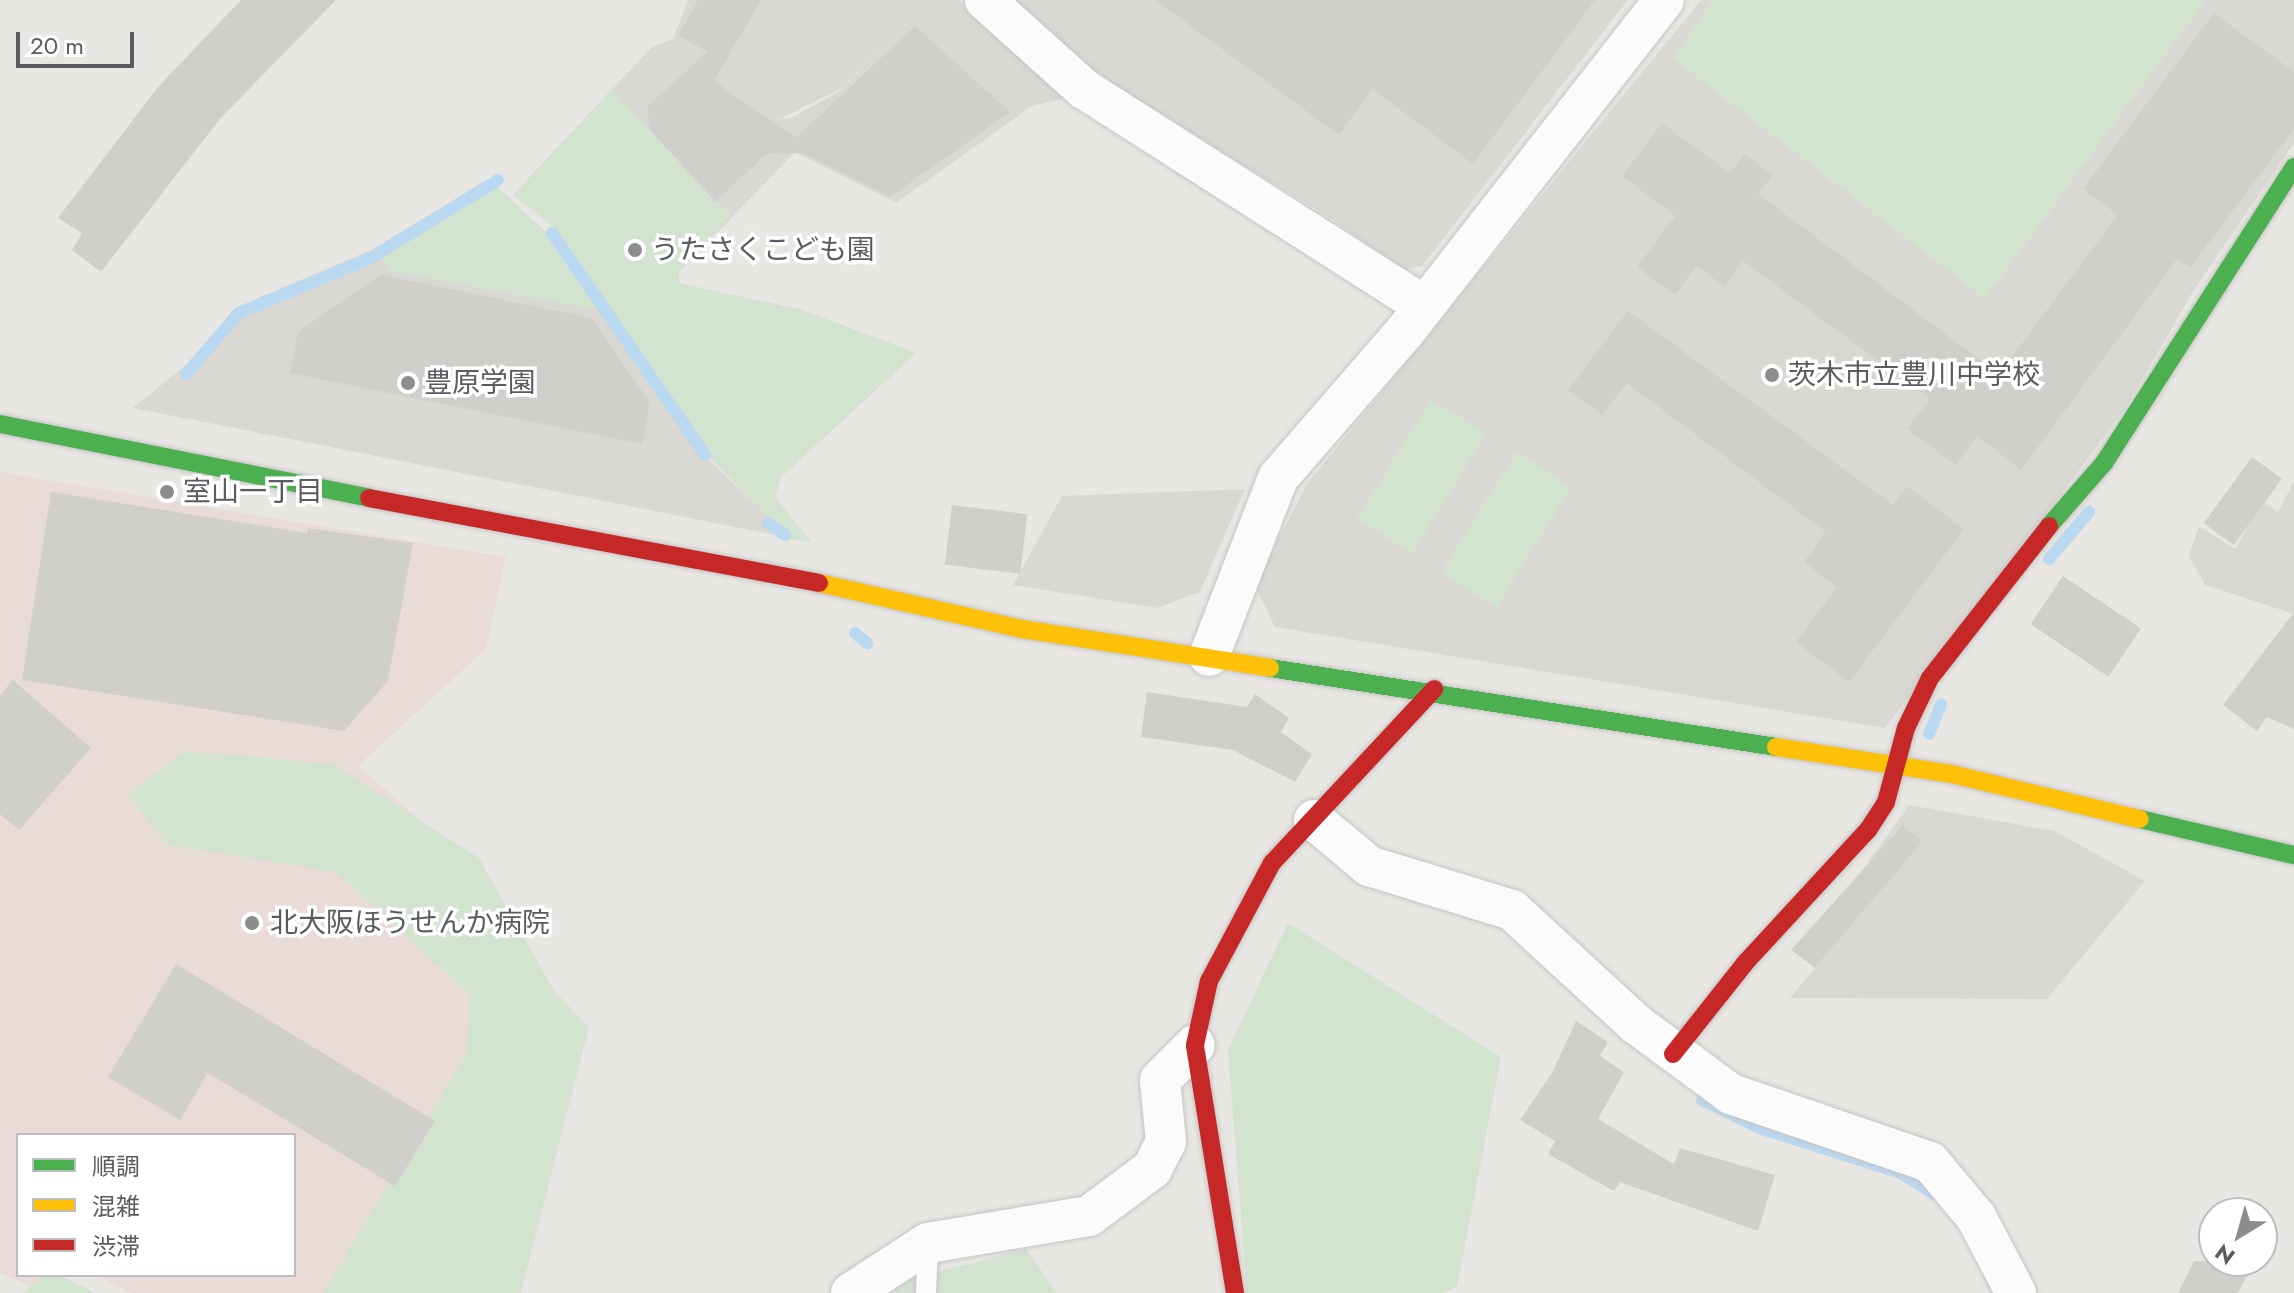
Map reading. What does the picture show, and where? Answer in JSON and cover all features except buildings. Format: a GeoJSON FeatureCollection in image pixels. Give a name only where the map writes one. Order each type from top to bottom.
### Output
{"type":"FeatureCollection","features":[{"type":"Feature","properties":{"kind":"street"},"geometry":{"type":"LineString","coordinates":[[985,0],[1084,89],[1424,306]]}},
{"type":"Feature","properties":{"kind":"street"},"geometry":{"type":"LineString","coordinates":[[1209,656],[1278,478],[1424,306],[1664,0]]}},
{"type":"Feature","properties":{"kind":"street"},"geometry":{"type":"LineString","coordinates":[[1673,1054],[1746,962],[1845,861],[1886,802],[1896,765],[1930,678],[1994,589],[2104,463],[2294,167]]}},
{"type":"Feature","properties":{"kind":"street"},"geometry":{"type":"LineString","coordinates":[[0,424],[172,463],[750,567],[1022,629],[1434,689],[1896,765],[2124,810],[2294,855]]}},
{"type":"Feature","properties":{"kind":"street"},"geometry":{"type":"LineString","coordinates":[[1235,1293],[1195,1045],[1209,981],[1234,926],[1272,863],[1434,689]]}},
{"type":"Feature","properties":{"kind":"street"},"geometry":{"type":"LineString","coordinates":[[1314,820],[1369,866],[1512,910],[1673,1054],[1748,1102],[1930,1162],[1976,1217],[2016,1293]]}},
{"type":"Feature","properties":{"kind":"street"},"geometry":{"type":"LineString","coordinates":[[851,1293],[928,1243],[1089,1216],[1152,1169],[1166,1142],[1160,1080],[1195,1045]]}},
{"type":"Feature","properties":{"kind":"lane"},"geometry":{"type":"LineString","coordinates":[[926,1293],[928,1243]]}},
{"type":"Feature","properties":{"kind":"shaded area"},"geometry":{"type":"Polygon","coordinates":[[[688,0],[930,0],[840,89],[780,119],[673,39],[688,0]]]}},
{"type":"Feature","properties":{"kind":"shaded area"},"geometry":{"type":"Polygon","coordinates":[[[930,0],[959,0],[1066,98],[1032,106],[896,203],[795,152],[679,272],[679,283],[802,310],[916,353],[781,477],[775,497],[811,542],[133,408],[196,357],[235,308],[373,249],[492,177],[501,196],[551,237],[699,450],[758,507],[707,454],[556,228],[513,195],[652,47],[673,39],[780,119],[791,118],[838,92],[930,0]]]}},
{"type":"Feature","properties":{"kind":"shaded area"},"geometry":{"type":"Polygon","coordinates":[[[1002,0],[1628,0],[1422,266],[1399,269],[1338,223],[1076,62],[1002,0]]]}},
{"type":"Feature","properties":{"kind":"shaded area","name":"茨木市立豊川中学校"},"geometry":{"type":"Polygon","coordinates":[[[1701,0],[2294,0],[2294,143],[2192,293],[2125,409],[1885,728],[1275,627],[1255,585],[1307,484],[1701,0]]]}},
{"type":"Feature","properties":{"kind":"shaded area","name":"北大阪ほうせんか病院"},"geometry":{"type":"Polygon","coordinates":[[[0,472],[506,557],[486,649],[358,766],[457,852],[552,993],[364,1293],[131,1293],[100,1277],[296,1277],[296,1133],[16,1133],[16,1277],[45,1277],[37,1288],[0,1273],[0,472]]]}},
{"type":"Feature","properties":{"kind":"shaded area"},"geometry":{"type":"Polygon","coordinates":[[[2294,481],[2294,614],[2205,585],[2189,556],[2199,526],[2235,549],[2262,501],[2278,512],[2294,481]]]}},
{"type":"Feature","properties":{"kind":"shaded area"},"geometry":{"type":"Polygon","coordinates":[[[1245,489],[1200,592],[1157,608],[1013,585],[1062,496],[1245,489]]]}},
{"type":"Feature","properties":{"kind":"shaded area"},"geometry":{"type":"Polygon","coordinates":[[[1909,805],[2055,831],[2145,881],[2047,999],[1790,998],[1886,884],[1868,862],[1909,805]]]}},
{"type":"Feature","properties":{"kind":"green space"},"geometry":{"type":"Polygon","coordinates":[[[1713,0],[2206,0],[1985,299],[1672,58],[1713,0]]]}},
{"type":"Feature","properties":{"kind":"green space"},"geometry":{"type":"Polygon","coordinates":[[[612,89],[731,215],[679,272],[678,283],[802,310],[916,353],[781,477],[775,497],[811,542],[790,539],[707,454],[556,228],[513,195],[612,89]]]}},
{"type":"Feature","properties":{"kind":"green space"},"geometry":{"type":"Polygon","coordinates":[[[496,185],[551,237],[602,311],[389,271],[381,255],[496,185]]]}},
{"type":"Feature","properties":{"kind":"green space"},"geometry":{"type":"Polygon","coordinates":[[[1431,399],[1487,434],[1412,554],[1356,519],[1431,399]]]}},
{"type":"Feature","properties":{"kind":"green space"},"geometry":{"type":"Polygon","coordinates":[[[1516,452],[1572,487],[1497,607],[1441,572],[1516,452]]]}},
{"type":"Feature","properties":{"kind":"green space"},"geometry":{"type":"Polygon","coordinates":[[[185,751],[333,764],[479,858],[555,992],[589,1027],[521,1293],[323,1293],[466,1054],[471,996],[336,872],[168,845],[127,795],[185,751]]]}},
{"type":"Feature","properties":{"kind":"green space"},"geometry":{"type":"Polygon","coordinates":[[[1288,923],[1501,1057],[1457,1287],[1441,1293],[1247,1293],[1228,1050],[1288,923]]]}},
{"type":"Feature","properties":{"kind":"green space"},"geometry":{"type":"Polygon","coordinates":[[[1026,1249],[1057,1293],[879,1293],[887,1285],[1026,1249]]]}},
{"type":"Feature","properties":{"kind":"green space"},"geometry":{"type":"Polygon","coordinates":[[[40,1277],[64,1277],[95,1293],[23,1293],[40,1277]]]}},
{"type":"Feature","properties":{"kind":"waterway"},"geometry":{"type":"LineString","coordinates":[[186,374],[239,313],[369,259],[498,180]]}},
{"type":"Feature","properties":{"kind":"waterway"},"geometry":{"type":"LineString","coordinates":[[552,233],[705,455]]}},
{"type":"Feature","properties":{"kind":"waterway"},"geometry":{"type":"LineString","coordinates":[[2049,559],[2089,512]]}},
{"type":"Feature","properties":{"kind":"waterway"},"geometry":{"type":"LineString","coordinates":[[768,523],[785,535]]}},
{"type":"Feature","properties":{"kind":"waterway"},"geometry":{"type":"LineString","coordinates":[[855,633],[867,643]]}},
{"type":"Feature","properties":{"kind":"waterway"},"geometry":{"type":"LineString","coordinates":[[1929,734],[1941,704]]}},
{"type":"Feature","properties":{"kind":"waterway"},"geometry":{"type":"LineString","coordinates":[[1702,1100],[1762,1129],[1901,1173],[1935,1195]]}},
{"type":"Feature","properties":{"kind":"traffic: fast"},"geometry":{"type":"LineString","coordinates":[[2049,526],[2104,463],[2294,167]]}},
{"type":"Feature","properties":{"kind":"traffic: fast"},"geometry":{"type":"LineString","coordinates":[[0,424],[369,498]]}},
{"type":"Feature","properties":{"kind":"traffic: fast"},"geometry":{"type":"LineString","coordinates":[[1270,668],[1776,747]]}},
{"type":"Feature","properties":{"kind":"traffic: fast"},"geometry":{"type":"LineString","coordinates":[[2140,819],[2294,855]]}},
{"type":"Feature","properties":{"kind":"traffic: slow"},"geometry":{"type":"LineString","coordinates":[[819,583],[1022,629],[1270,668]]}},
{"type":"Feature","properties":{"kind":"traffic: slow"},"geometry":{"type":"LineString","coordinates":[[1776,747],[1952,774],[2140,819]]}},
{"type":"Feature","properties":{"kind":"traffic: jam"},"geometry":{"type":"LineString","coordinates":[[369,498],[819,583]]}},
{"type":"Feature","properties":{"kind":"traffic: jam"},"geometry":{"type":"LineString","coordinates":[[1673,1054],[1746,962],[1868,830],[1886,802],[1906,728],[1930,678],[2049,526]]}},
{"type":"Feature","properties":{"kind":"traffic: jam"},"geometry":{"type":"LineString","coordinates":[[1235,1293],[1195,1045],[1209,981],[1272,863],[1434,689]]}},
{"type":"Feature","properties":{"kind":"place","name":"うたさくこども園"},"geometry":{"type":"Point","coordinates":[635,250]}},
{"type":"Feature","properties":{"kind":"place","name":"茨木市立豊川中学校"},"geometry":{"type":"Point","coordinates":[1772,375]}},
{"type":"Feature","properties":{"kind":"place","name":"豊原学園"},"geometry":{"type":"Point","coordinates":[408,383]}},
{"type":"Feature","properties":{"kind":"place","name":"室山一丁目"},"geometry":{"type":"Point","coordinates":[167,492]}},
{"type":"Feature","properties":{"kind":"place","name":"北大阪ほうせんか病院"},"geometry":{"type":"Point","coordinates":[252,923]}}]}
